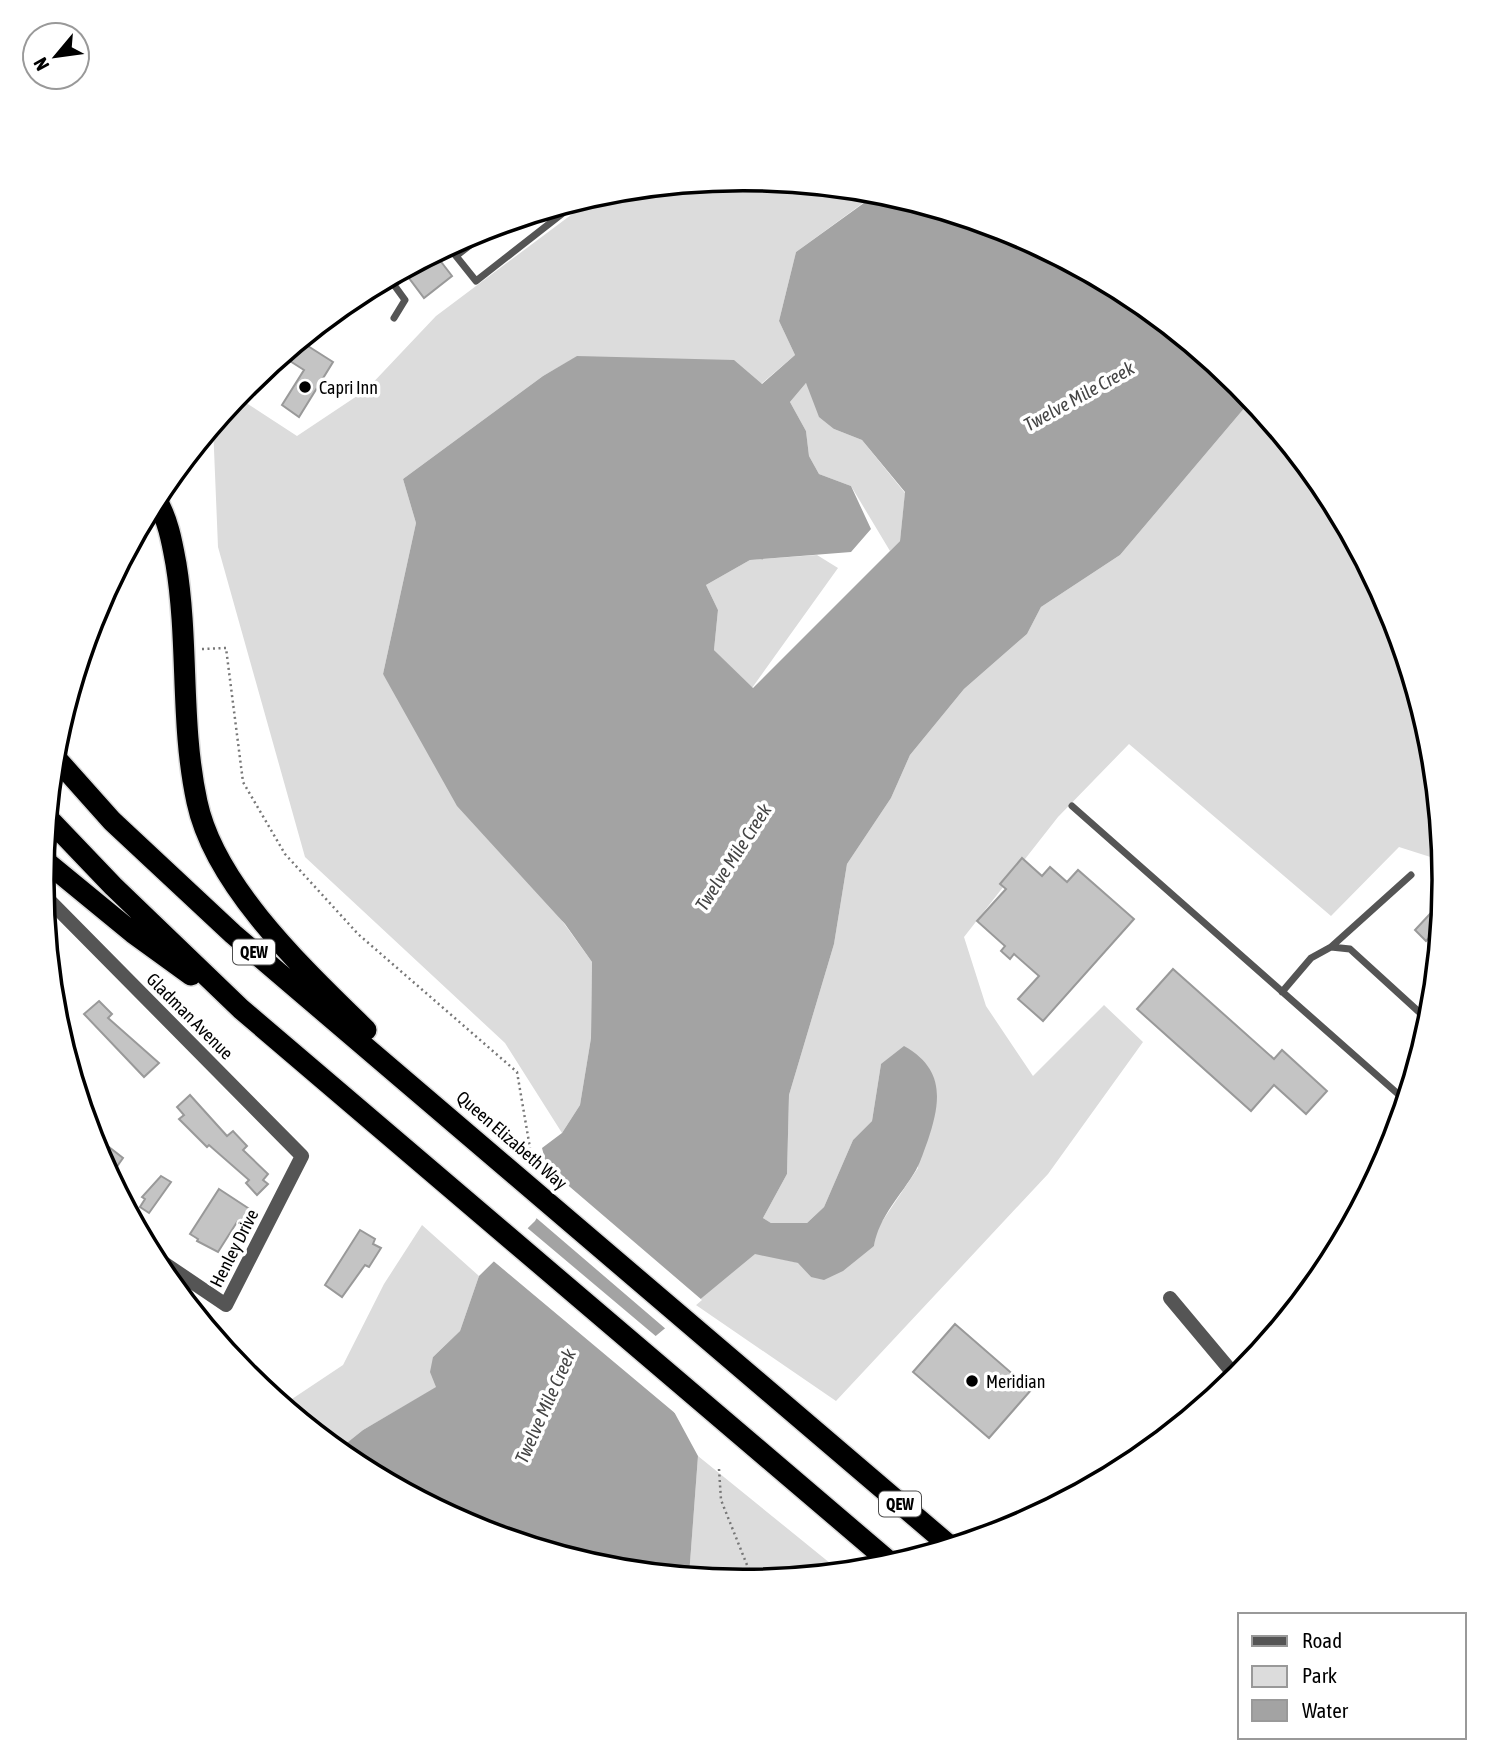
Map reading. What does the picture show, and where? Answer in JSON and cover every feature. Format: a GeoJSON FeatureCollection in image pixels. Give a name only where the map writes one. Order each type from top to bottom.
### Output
{"type":"FeatureCollection","features":[{"type":"Feature","properties":{"kind":"highway"},"geometry":{"type":"LineString","coordinates":[[162,510],[174,552],[183,603],[184,650],[197,803],[212,846],[254,911],[298,963],[469,1133]]}},
{"type":"Feature","properties":{"kind":"highway","name":"Queen Elizabeth Way"},"geometry":{"type":"LineString","coordinates":[[64,767],[112,821],[233,934],[943,1540]]}},
{"type":"Feature","properties":{"kind":"highway"},"geometry":{"type":"LineString","coordinates":[[57,827],[113,886],[241,1009],[881,1555]]}},
{"type":"Feature","properties":{"kind":"highway"},"geometry":{"type":"LineString","coordinates":[[55,868],[170,961],[241,1009]]}},
{"type":"Feature","properties":{"kind":"street","name":"Gladman Avenue"},"geometry":{"type":"LineString","coordinates":[[55,906],[302,1156],[297,1166]]}},
{"type":"Feature","properties":{"kind":"street","name":"Henley Drive"},"geometry":{"type":"LineString","coordinates":[[176,1271],[226,1305],[297,1166]]}},
{"type":"Feature","properties":{"kind":"street"},"geometry":{"type":"LineString","coordinates":[[1170,1298],[1229,1369]]}},
{"type":"Feature","properties":{"kind":"lane"},"geometry":{"type":"LineString","coordinates":[[462,251],[456,256],[475,281],[560,216]]}},
{"type":"Feature","properties":{"kind":"lane"},"geometry":{"type":"LineString","coordinates":[[394,318],[405,300],[395,286]]}},
{"type":"Feature","properties":{"kind":"lane"},"geometry":{"type":"LineString","coordinates":[[1072,806],[1398,1094]]}},
{"type":"Feature","properties":{"kind":"lane"},"geometry":{"type":"LineString","coordinates":[[1282,992],[1311,958],[1331,947],[1411,875]]}},
{"type":"Feature","properties":{"kind":"lane"},"geometry":{"type":"LineString","coordinates":[[1331,947],[1350,949],[1420,1012]]}},
{"type":"Feature","properties":{"kind":"path"},"geometry":{"type":"LineString","coordinates":[[184,650],[226,648],[243,782],[285,854],[358,934],[517,1072],[530,1148]]}},
{"type":"Feature","properties":{"kind":"path"},"geometry":{"type":"LineString","coordinates":[[719,1469],[721,1500],[749,1569]]}},
{"type":"Feature","properties":{"kind":"green space"},"geometry":{"type":"Polygon","coordinates":[[[698,192],[789,192],[865,202],[796,252],[779,321],[795,355],[761,384],[578,356],[543,376],[403,479],[416,523],[383,674],[592,962],[591,1038],[580,1105],[562,1133],[505,1043],[305,857],[218,547],[214,440],[246,403],[297,436],[366,390],[436,316],[575,212],[609,204],[698,192]]]}},
{"type":"Feature","properties":{"kind":"green space"},"geometry":{"type":"Polygon","coordinates":[[[806,383],[834,429],[862,440],[905,493],[900,541],[890,551],[851,486],[819,474],[809,456],[806,431],[790,402],[806,383]]]}},
{"type":"Feature","properties":{"kind":"green space"},"geometry":{"type":"Polygon","coordinates":[[[1245,408],[1290,460],[1317,497],[1362,575],[1380,616],[1396,658],[1420,746],[1427,790],[1432,858],[1399,847],[1331,916],[1129,744],[1058,817],[964,937],[986,1006],[1033,1076],[1104,1005],[1143,1042],[1048,1174],[836,1401],[693,1303],[755,1253],[799,1263],[811,1277],[874,1246],[877,1229],[918,1168],[881,1064],[872,1121],[853,1140],[824,1207],[807,1223],[771,1223],[763,1218],[787,1174],[789,1095],[834,944],[847,864],[891,798],[910,755],[964,689],[1027,634],[1041,607],[1120,555],[1245,408]]]}},
{"type":"Feature","properties":{"kind":"green space"},"geometry":{"type":"Polygon","coordinates":[[[817,555],[838,568],[752,688],[714,650],[718,610],[706,585],[750,560],[817,555]]]}},
{"type":"Feature","properties":{"kind":"green space"},"geometry":{"type":"Polygon","coordinates":[[[422,1225],[479,1276],[460,1331],[433,1357],[437,1387],[363,1430],[347,1443],[291,1400],[343,1365],[384,1284],[422,1225]]]}},
{"type":"Feature","properties":{"kind":"green space"},"geometry":{"type":"Polygon","coordinates":[[[698,1456],[830,1563],[789,1568],[690,1567],[698,1456]]]}},
{"type":"Feature","properties":{"kind":"water","name":"Twelve Mile Creek"},"geometry":{"type":"Polygon","coordinates":[[[865,202],[922,214],[965,227],[1048,262],[1126,307],[1198,362],[1245,408],[1120,555],[1041,607],[1027,634],[964,689],[910,755],[891,798],[847,864],[834,944],[789,1095],[787,1174],[763,1218],[771,1223],[807,1223],[824,1207],[853,1140],[872,1121],[881,1064],[904,1046],[927,1065],[933,1076],[936,1112],[916,1170],[891,1206],[874,1246],[843,1271],[824,1280],[811,1277],[798,1263],[755,1254],[640,1349],[698,1456],[690,1567],[609,1556],[522,1533],[439,1498],[399,1477],[347,1443],[363,1430],[436,1387],[430,1372],[433,1357],[460,1331],[479,1276],[535,1221],[553,1190],[542,1148],[562,1133],[580,1105],[591,1038],[592,962],[565,924],[457,806],[383,674],[416,523],[403,479],[543,376],[577,356],[734,360],[762,384],[795,355],[779,321],[796,252],[865,202]],[[806,383],[790,402],[806,431],[809,456],[819,474],[851,486],[871,529],[851,552],[750,560],[706,585],[718,610],[714,650],[753,688],[900,541],[905,492],[862,440],[834,429],[819,417],[806,383]]]}},
{"type":"Feature","properties":{"kind":"pier"},"geometry":{"type":"Polygon","coordinates":[[[542,1163],[702,1300],[667,1330],[534,1216],[549,1190],[542,1163]]]}},
{"type":"Feature","properties":{"kind":"pier"},"geometry":{"type":"Polygon","coordinates":[[[525,1226],[658,1338],[644,1350],[682,1419],[491,1259],[525,1226]]]}},
{"type":"Feature","properties":{"kind":"building"},"geometry":{"type":"Polygon","coordinates":[[[441,261],[452,276],[424,298],[409,278],[441,261]]]}},
{"type":"Feature","properties":{"kind":"building","name":"Capri Inn"},"geometry":{"type":"Polygon","coordinates":[[[308,346],[333,362],[299,417],[282,405],[304,370],[290,361],[308,346]]]}},
{"type":"Feature","properties":{"kind":"building"},"geometry":{"type":"Polygon","coordinates":[[[1022,858],[1042,876],[1050,867],[1067,882],[1078,870],[1134,919],[1043,1021],[1018,999],[1039,976],[1014,954],[1010,959],[1001,951],[1005,946],[977,921],[1006,889],[1000,884],[1022,858]]]}},
{"type":"Feature","properties":{"kind":"building"},"geometry":{"type":"Polygon","coordinates":[[[1432,912],[1430,937],[1426,941],[1415,930],[1432,912]]]}},
{"type":"Feature","properties":{"kind":"building"},"geometry":{"type":"Polygon","coordinates":[[[1173,969],[1274,1059],[1282,1050],[1327,1091],[1306,1114],[1274,1085],[1251,1111],[1137,1009],[1173,969]]]}},
{"type":"Feature","properties":{"kind":"building"},"geometry":{"type":"Polygon","coordinates":[[[99,1001],[112,1014],[108,1018],[159,1063],[144,1077],[84,1014],[99,1001]]]}},
{"type":"Feature","properties":{"kind":"building"},"geometry":{"type":"Polygon","coordinates":[[[190,1095],[227,1136],[233,1131],[247,1146],[243,1150],[268,1174],[263,1180],[268,1184],[257,1195],[246,1183],[249,1180],[209,1145],[207,1147],[179,1119],[184,1115],[177,1107],[190,1095]]]}},
{"type":"Feature","properties":{"kind":"building"},"geometry":{"type":"Polygon","coordinates":[[[108,1146],[123,1158],[117,1167],[108,1146]]]}},
{"type":"Feature","properties":{"kind":"building"},"geometry":{"type":"Polygon","coordinates":[[[161,1176],[171,1182],[149,1213],[140,1207],[145,1199],[142,1197],[161,1176]]]}},
{"type":"Feature","properties":{"kind":"building"},"geometry":{"type":"Polygon","coordinates":[[[219,1189],[251,1210],[242,1225],[237,1222],[218,1252],[197,1241],[198,1239],[190,1234],[219,1189]]]}},
{"type":"Feature","properties":{"kind":"building"},"geometry":{"type":"Polygon","coordinates":[[[360,1230],[375,1239],[373,1244],[381,1248],[369,1267],[365,1265],[342,1297],[325,1285],[360,1230]]]}},
{"type":"Feature","properties":{"kind":"building","name":"Meridian"},"geometry":{"type":"Polygon","coordinates":[[[955,1324],[1031,1390],[989,1438],[913,1372],[955,1324]]]}},
{"type":"Feature","properties":{"kind":"place","name":"Capri Inn"},"geometry":{"type":"Point","coordinates":[305,387]}},
{"type":"Feature","properties":{"kind":"place","name":"Meridian"},"geometry":{"type":"Point","coordinates":[972,1381]}}]}
